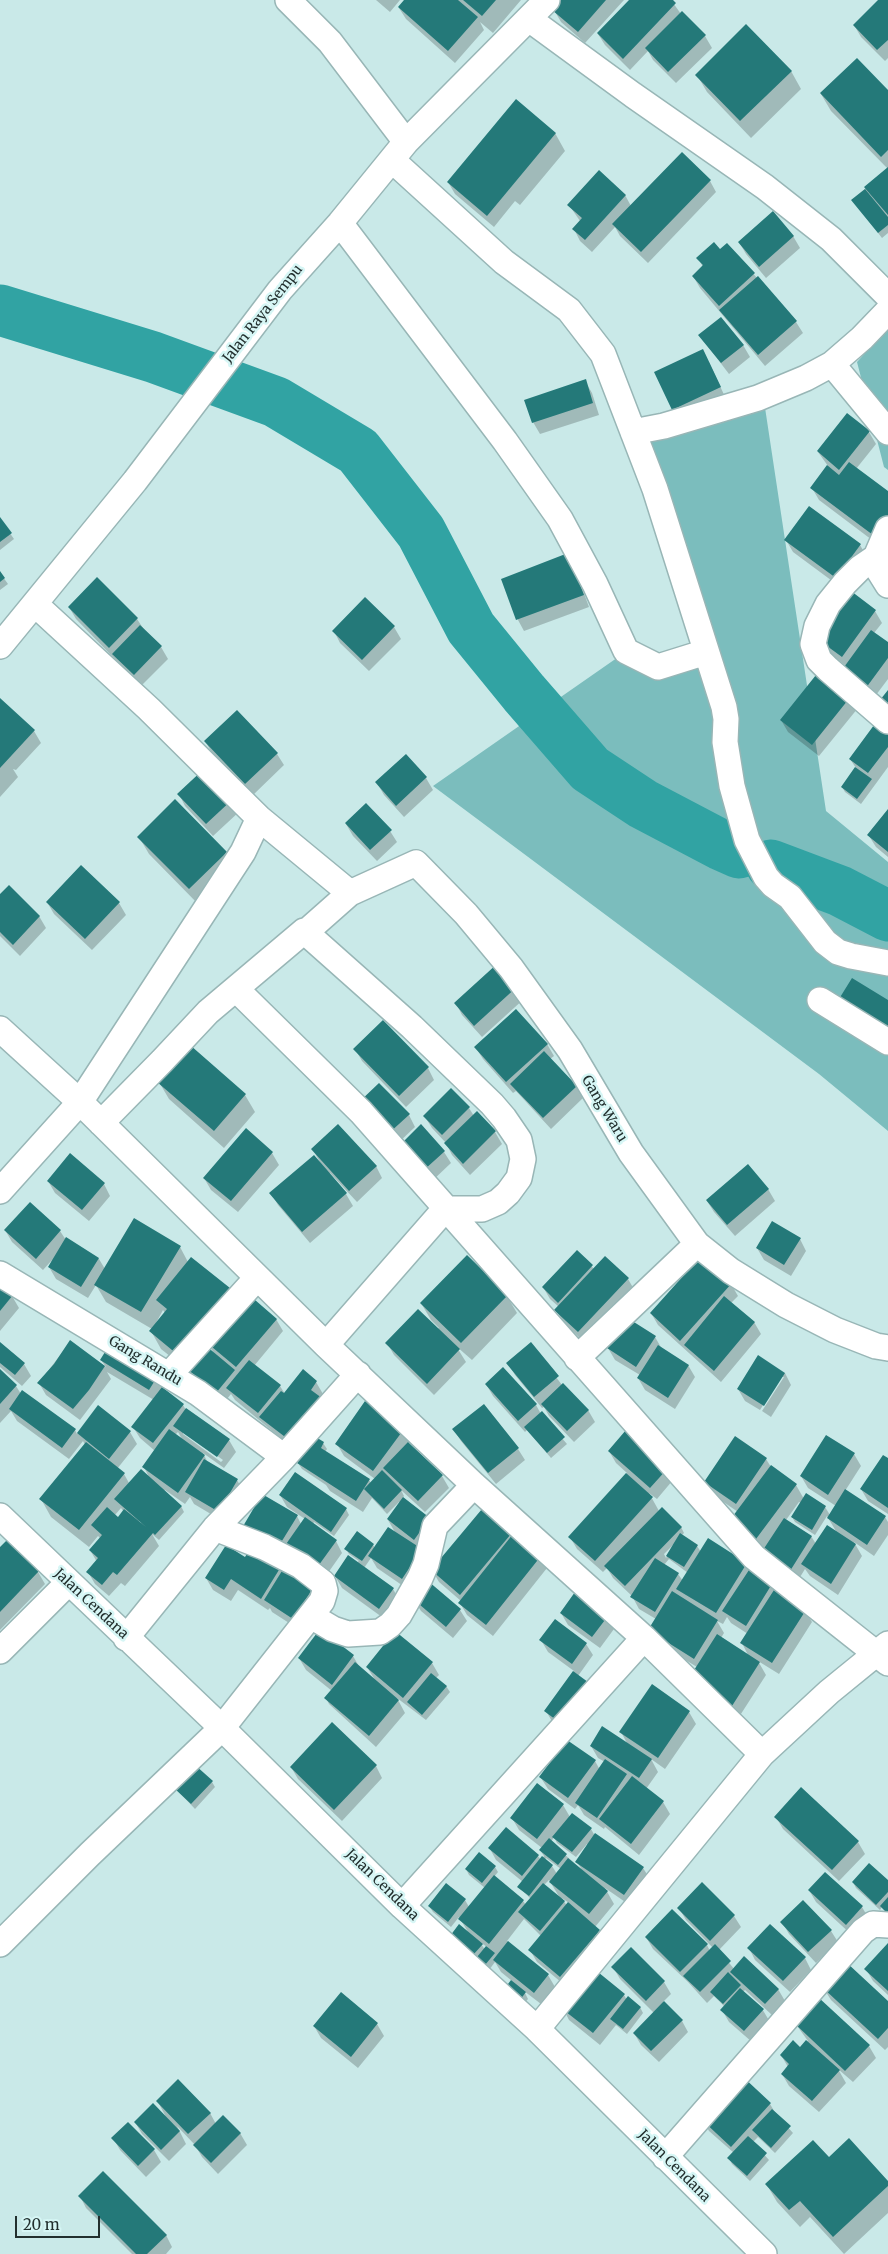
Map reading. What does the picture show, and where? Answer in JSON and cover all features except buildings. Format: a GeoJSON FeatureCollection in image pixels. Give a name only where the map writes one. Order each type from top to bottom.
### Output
{"type":"FeatureCollection","features":[{"type":"Feature","properties":{"kind":"street"},"geometry":{"type":"LineString","coordinates":[[288,0],[330,42],[399,151],[504,262],[569,310],[603,354],[655,489],[724,707],[726,742],[732,786],[747,840],[760,867],[773,885],[790,897],[825,942],[844,954],[888,963]]}},
{"type":"Feature","properties":{"kind":"street","name":"Jalan Raya Sempu"},"geometry":{"type":"LineString","coordinates":[[0,646],[136,481],[280,290],[340,223],[399,151],[547,0]]}},
{"type":"Feature","properties":{"kind":"street"},"geometry":{"type":"LineString","coordinates":[[529,20],[632,95],[765,187],[831,240],[888,296]]}},
{"type":"Feature","properties":{"kind":"street"},"geometry":{"type":"LineString","coordinates":[[340,223],[505,441],[560,519],[595,584],[626,651],[658,667],[706,652]]}},
{"type":"Feature","properties":{"kind":"street"},"geometry":{"type":"LineString","coordinates":[[633,432],[664,426],[758,398],[806,378],[832,364],[888,312]]}},
{"type":"Feature","properties":{"kind":"street"},"geometry":{"type":"LineString","coordinates":[[832,364],[888,432]]}},
{"type":"Feature","properties":{"kind":"street"},"geometry":{"type":"LineString","coordinates":[[888,529],[876,558],[878,569],[888,585]]}},
{"type":"Feature","properties":{"kind":"street"},"geometry":{"type":"LineString","coordinates":[[876,558],[860,568],[828,604],[817,626],[813,644],[819,660],[888,721]]}},
{"type":"Feature","properties":{"kind":"street"},"geometry":{"type":"LineString","coordinates":[[36,604],[149,709],[259,818],[350,893],[307,931],[304,931],[208,1012],[101,1123]]}},
{"type":"Feature","properties":{"kind":"street"},"geometry":{"type":"LineString","coordinates":[[0,1191],[80,1102],[242,852],[259,818]]}},
{"type":"Feature","properties":{"kind":"street","name":"Gang Waru"},"geometry":{"type":"LineString","coordinates":[[350,893],[416,863],[471,920],[511,968],[570,1050],[631,1154],[697,1244],[731,1271],[786,1305],[835,1330],[876,1346],[888,1348]]}},
{"type":"Feature","properties":{"kind":"street"},"geometry":{"type":"LineString","coordinates":[[304,931],[466,1078],[504,1118],[519,1140],[523,1159],[519,1178],[508,1194],[498,1202],[482,1209],[445,1210],[326,1346]]}},
{"type":"Feature","properties":{"kind":"street"},"geometry":{"type":"LineString","coordinates":[[236,989],[361,1112],[445,1210],[754,1557],[884,1654],[829,1692],[762,1754],[536,2029]]}},
{"type":"Feature","properties":{"kind":"street"},"geometry":{"type":"LineString","coordinates":[[820,1000],[888,1042]]}},
{"type":"Feature","properties":{"kind":"street"},"geometry":{"type":"LineString","coordinates":[[2,1034],[80,1102],[326,1346],[474,1485],[644,1638],[762,1754]]}},
{"type":"Feature","properties":{"kind":"street"},"geometry":{"type":"LineString","coordinates":[[577,1358],[697,1244]]}},
{"type":"Feature","properties":{"kind":"street","name":"Gang Randu"},"geometry":{"type":"LineString","coordinates":[[0,1274],[198,1393],[284,1457]]}},
{"type":"Feature","properties":{"kind":"street"},"geometry":{"type":"LineString","coordinates":[[169,1375],[257,1278]]}},
{"type":"Feature","properties":{"kind":"street"},"geometry":{"type":"LineString","coordinates":[[126,1638],[215,1528],[284,1457],[358,1374]]}},
{"type":"Feature","properties":{"kind":"street"},"geometry":{"type":"LineString","coordinates":[[311,1616],[333,1629],[348,1634],[380,1632],[390,1625],[399,1615],[420,1578],[426,1564],[435,1526],[474,1485]]}},
{"type":"Feature","properties":{"kind":"street","name":"Jalan Cendana"},"geometry":{"type":"LineString","coordinates":[[0,1516],[68,1584],[222,1728],[402,1906],[536,2029],[764,2254]]}},
{"type":"Feature","properties":{"kind":"street"},"geometry":{"type":"LineString","coordinates":[[0,1944],[90,1854],[222,1728],[322,1600],[325,1590],[323,1583],[301,1566],[264,1547],[215,1528]]}},
{"type":"Feature","properties":{"kind":"street"},"geometry":{"type":"LineString","coordinates":[[0,1651],[68,1584]]}},
{"type":"Feature","properties":{"kind":"street"},"geometry":{"type":"LineString","coordinates":[[402,1906],[644,1638]]}},
{"type":"Feature","properties":{"kind":"street"},"geometry":{"type":"LineString","coordinates":[[665,2157],[863,1931],[873,1924],[888,1925]]}},
{"type":"Feature","properties":{"kind":"shaded area"},"geometry":{"type":"Polygon","coordinates":[[[888,328],[888,470],[884,467],[857,362],[888,328]]]}},
{"type":"Feature","properties":{"kind":"shaded area"},"geometry":{"type":"Polygon","coordinates":[[[764,401],[826,811],[888,862],[888,1131],[819,1074],[433,786],[624,653],[659,670],[714,653],[642,433],[764,401]]]}},
{"type":"Feature","properties":{"kind":"waterway"},"geometry":{"type":"LineString","coordinates":[[0,310],[153,357],[276,402],[358,451],[421,532],[471,628],[590,769],[643,804],[739,853]]}},
{"type":"Feature","properties":{"kind":"waterway"},"geometry":{"type":"LineString","coordinates":[[771,865],[840,891],[888,916]]}}]}
